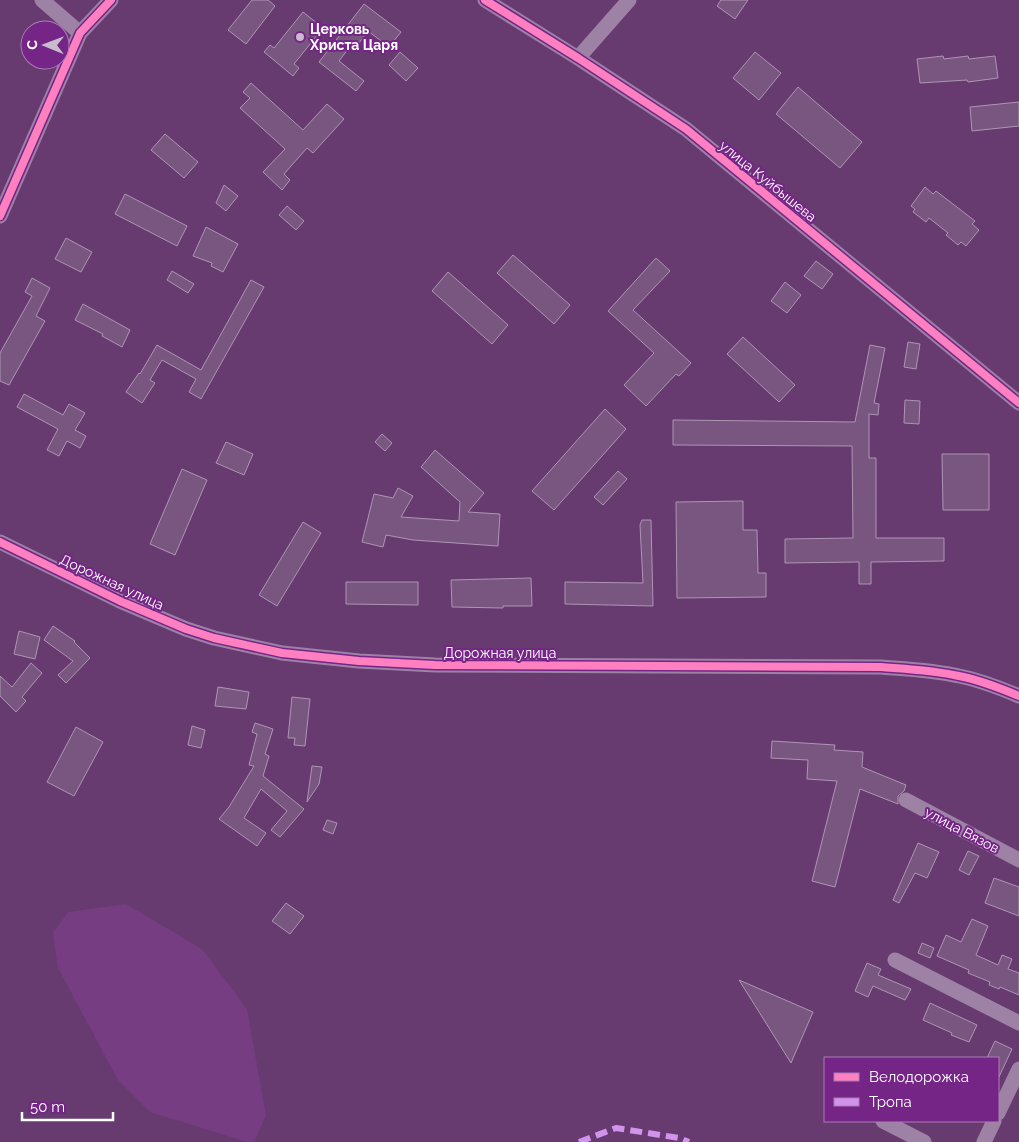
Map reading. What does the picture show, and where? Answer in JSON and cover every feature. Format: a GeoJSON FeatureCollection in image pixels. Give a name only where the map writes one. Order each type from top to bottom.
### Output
{"type":"FeatureCollection","features":[{"type":"Feature","properties":{"kind":"street"},"geometry":{"type":"LineString","coordinates":[[42,0],[80,33]]}},
{"type":"Feature","properties":{"kind":"street"},"geometry":{"type":"LineString","coordinates":[[0,216],[80,33],[111,0]]}},
{"type":"Feature","properties":{"kind":"street","name":"улица Куйбышева"},"geometry":{"type":"LineString","coordinates":[[485,0],[686,129],[1019,403]]}},
{"type":"Feature","properties":{"kind":"street"},"geometry":{"type":"LineString","coordinates":[[578,58],[629,0]]}},
{"type":"Feature","properties":{"kind":"street","name":"Дорожная улица"},"geometry":{"type":"LineString","coordinates":[[0,542],[120,601],[186,629],[214,638],[282,653],[341,660],[435,665],[881,667],[959,676],[1019,696]]}},
{"type":"Feature","properties":{"kind":"street","name":"улица Вязов"},"geometry":{"type":"LineString","coordinates":[[906,800],[1019,860]]}},
{"type":"Feature","properties":{"kind":"street"},"geometry":{"type":"LineString","coordinates":[[895,960],[1019,1023]]}},
{"type":"Feature","properties":{"kind":"street"},"geometry":{"type":"LineString","coordinates":[[999,1111],[1019,1069]]}},
{"type":"Feature","properties":{"kind":"street"},"geometry":{"type":"LineString","coordinates":[[885,1122],[924,1142]]}},
{"type":"Feature","properties":{"kind":"street"},"geometry":{"type":"LineString","coordinates":[[984,1142],[994,1122]]}},
{"type":"Feature","properties":{"kind":"shaded area"},"geometry":{"type":"Polygon","coordinates":[[[126,904],[202,949],[247,1009],[266,1116],[254,1142],[247,1142],[150,1112],[118,1080],[58,968],[53,933],[68,912],[126,904]]]}},
{"type":"Feature","properties":{"kind":"building"},"geometry":{"type":"Polygon","coordinates":[[[252,0],[268,0],[275,6],[246,44],[228,30],[252,0]]]}},
{"type":"Feature","properties":{"kind":"building"},"geometry":{"type":"Polygon","coordinates":[[[721,0],[748,0],[735,19],[717,6],[721,0]]]}},
{"type":"Feature","properties":{"kind":"building"},"geometry":{"type":"Polygon","coordinates":[[[364,4],[401,32],[389,47],[368,31],[359,43],[355,40],[339,61],[364,81],[356,91],[319,62],[364,4]]]}},
{"type":"Feature","properties":{"kind":"building","name":"Церковь Христа Царя"},"geometry":{"type":"Polygon","coordinates":[[[303,12],[323,28],[294,64],[299,68],[293,76],[264,52],[270,45],[274,48],[303,12]]]}},
{"type":"Feature","properties":{"kind":"building"},"geometry":{"type":"Polygon","coordinates":[[[400,52],[418,68],[406,81],[389,65],[400,52]]]}},
{"type":"Feature","properties":{"kind":"building"},"geometry":{"type":"Polygon","coordinates":[[[755,52],[781,73],[759,100],[733,78],[755,52]]]}},
{"type":"Feature","properties":{"kind":"building"},"geometry":{"type":"Polygon","coordinates":[[[943,56],[944,59],[968,56],[969,59],[995,56],[998,78],[968,82],[967,80],[920,83],[917,59],[943,56]]]}},
{"type":"Feature","properties":{"kind":"building"},"geometry":{"type":"Polygon","coordinates":[[[251,83],[303,130],[327,104],[344,119],[313,153],[307,148],[284,174],[290,180],[282,190],[263,172],[285,149],[240,108],[250,98],[243,92],[251,83]]]}},
{"type":"Feature","properties":{"kind":"building"},"geometry":{"type":"Polygon","coordinates":[[[798,87],[862,142],[840,168],[776,114],[798,87]]]}},
{"type":"Feature","properties":{"kind":"building"},"geometry":{"type":"Polygon","coordinates":[[[1019,102],[1019,126],[972,131],[970,107],[1019,102]]]}},
{"type":"Feature","properties":{"kind":"building"},"geometry":{"type":"Polygon","coordinates":[[[165,134],[198,162],[184,178],[151,150],[165,134]]]}},
{"type":"Feature","properties":{"kind":"building"},"geometry":{"type":"Polygon","coordinates":[[[224,185],[238,196],[226,211],[216,203],[224,185]]]}},
{"type":"Feature","properties":{"kind":"building"},"geometry":{"type":"Polygon","coordinates":[[[925,187],[933,194],[936,191],[975,221],[972,224],[979,230],[966,246],[961,242],[958,245],[946,235],[948,233],[929,218],[926,222],[913,212],[915,209],[911,206],[925,187]]]}},
{"type":"Feature","properties":{"kind":"building"},"geometry":{"type":"Polygon","coordinates":[[[125,194],[187,226],[177,246],[115,214],[125,194]]]}},
{"type":"Feature","properties":{"kind":"building"},"geometry":{"type":"Polygon","coordinates":[[[287,206],[304,221],[296,230],[279,215],[287,206]]]}},
{"type":"Feature","properties":{"kind":"building"},"geometry":{"type":"Polygon","coordinates":[[[206,227],[238,244],[223,272],[211,266],[212,263],[193,256],[206,227]]]}},
{"type":"Feature","properties":{"kind":"building"},"geometry":{"type":"Polygon","coordinates":[[[66,238],[92,252],[81,272],[55,259],[66,238]]]}},
{"type":"Feature","properties":{"kind":"building"},"geometry":{"type":"Polygon","coordinates":[[[513,255],[570,305],[554,324],[497,273],[513,255]]]}},
{"type":"Feature","properties":{"kind":"building"},"geometry":{"type":"Polygon","coordinates":[[[656,258],[670,271],[633,310],[691,363],[679,376],[676,374],[646,406],[624,385],[654,353],[608,311],[656,258]]]}},
{"type":"Feature","properties":{"kind":"building"},"geometry":{"type":"Polygon","coordinates":[[[816,261],[833,274],[822,289],[804,276],[816,261]]]}},
{"type":"Feature","properties":{"kind":"building"},"geometry":{"type":"Polygon","coordinates":[[[172,271],[194,284],[188,293],[167,280],[172,271]]]}},
{"type":"Feature","properties":{"kind":"building"},"geometry":{"type":"Polygon","coordinates":[[[448,272],[508,325],[492,344],[432,291],[448,272]]]}},
{"type":"Feature","properties":{"kind":"building"},"geometry":{"type":"Polygon","coordinates":[[[32,278],[50,288],[36,316],[45,321],[9,385],[0,381],[0,353],[32,296],[25,292],[32,278]]]}},
{"type":"Feature","properties":{"kind":"building"},"geometry":{"type":"Polygon","coordinates":[[[251,280],[264,287],[201,399],[189,392],[196,379],[162,360],[150,380],[155,383],[142,403],[126,392],[140,374],[157,345],[201,370],[251,280]]]}},
{"type":"Feature","properties":{"kind":"building"},"geometry":{"type":"Polygon","coordinates":[[[785,282],[801,295],[787,313],[771,301],[785,282]]]}},
{"type":"Feature","properties":{"kind":"building"},"geometry":{"type":"Polygon","coordinates":[[[83,304],[130,330],[122,347],[102,336],[103,334],[75,320],[83,304]]]}},
{"type":"Feature","properties":{"kind":"building"},"geometry":{"type":"Polygon","coordinates":[[[743,337],[795,385],[779,402],[727,354],[743,337]]]}},
{"type":"Feature","properties":{"kind":"building"},"geometry":{"type":"Polygon","coordinates":[[[908,342],[920,344],[916,369],[904,367],[908,342]]]}},
{"type":"Feature","properties":{"kind":"building"},"geometry":{"type":"Polygon","coordinates":[[[870,345],[885,348],[874,403],[879,404],[878,415],[869,414],[869,458],[876,458],[876,538],[944,538],[944,561],[871,562],[871,584],[859,584],[859,562],[785,563],[785,539],[853,538],[852,446],[673,445],[673,420],[855,422],[870,345]]]}},
{"type":"Feature","properties":{"kind":"building"},"geometry":{"type":"Polygon","coordinates":[[[24,394],[63,415],[69,404],[85,413],[75,430],[86,436],[80,448],[67,441],[59,456],[47,450],[58,429],[17,407],[24,394]]]}},
{"type":"Feature","properties":{"kind":"building"},"geometry":{"type":"Polygon","coordinates":[[[905,400],[920,401],[919,424],[904,423],[905,400]]]}},
{"type":"Feature","properties":{"kind":"building"},"geometry":{"type":"Polygon","coordinates":[[[605,409],[626,429],[554,510],[532,491],[605,409]]]}},
{"type":"Feature","properties":{"kind":"building"},"geometry":{"type":"Polygon","coordinates":[[[382,434],[392,443],[385,451],[375,442],[382,434]]]}},
{"type":"Feature","properties":{"kind":"building"},"geometry":{"type":"Polygon","coordinates":[[[226,442],[253,454],[244,475],[216,463],[226,442]]]}},
{"type":"Feature","properties":{"kind":"building"},"geometry":{"type":"Polygon","coordinates":[[[435,450],[484,493],[468,512],[500,514],[498,546],[413,540],[386,535],[383,547],[362,542],[374,494],[393,498],[398,488],[413,496],[401,517],[459,521],[460,502],[421,467],[435,450]]]}},
{"type":"Feature","properties":{"kind":"building"},"geometry":{"type":"Polygon","coordinates":[[[942,454],[989,454],[989,510],[943,510],[942,454]]]}},
{"type":"Feature","properties":{"kind":"building"},"geometry":{"type":"Polygon","coordinates":[[[182,469],[207,480],[175,555],[150,544],[182,469]]]}},
{"type":"Feature","properties":{"kind":"building"},"geometry":{"type":"Polygon","coordinates":[[[618,471],[627,479],[603,505],[594,497],[618,471]]]}},
{"type":"Feature","properties":{"kind":"building"},"geometry":{"type":"Polygon","coordinates":[[[743,501],[743,530],[757,530],[758,573],[766,573],[766,597],[677,598],[676,502],[743,501]]]}},
{"type":"Feature","properties":{"kind":"building"},"geometry":{"type":"Polygon","coordinates":[[[642,520],[651,520],[653,606],[565,604],[565,582],[643,583],[640,525],[642,520]]]}},
{"type":"Feature","properties":{"kind":"building"},"geometry":{"type":"Polygon","coordinates":[[[303,522],[321,533],[277,606],[259,595],[303,522]]]}},
{"type":"Feature","properties":{"kind":"building"},"geometry":{"type":"Polygon","coordinates":[[[531,578],[532,606],[503,606],[503,608],[452,607],[451,580],[531,578]]]}},
{"type":"Feature","properties":{"kind":"building"},"geometry":{"type":"Polygon","coordinates":[[[346,582],[418,582],[418,605],[346,604],[346,582]]]}},
{"type":"Feature","properties":{"kind":"building"},"geometry":{"type":"Polygon","coordinates":[[[53,626],[75,641],[90,658],[66,683],[58,675],[73,661],[44,640],[53,626]]]}},
{"type":"Feature","properties":{"kind":"building"},"geometry":{"type":"Polygon","coordinates":[[[19,631],[40,637],[35,659],[14,654],[19,631]]]}},
{"type":"Feature","properties":{"kind":"building"},"geometry":{"type":"Polygon","coordinates":[[[31,663],[42,673],[22,697],[26,701],[16,712],[0,696],[0,676],[12,687],[31,663]]]}},
{"type":"Feature","properties":{"kind":"building"},"geometry":{"type":"Polygon","coordinates":[[[218,687],[249,692],[246,709],[215,706],[218,687]]]}},
{"type":"Feature","properties":{"kind":"building"},"geometry":{"type":"Polygon","coordinates":[[[292,697],[310,699],[305,746],[294,745],[295,738],[288,738],[292,697]]]}},
{"type":"Feature","properties":{"kind":"building"},"geometry":{"type":"Polygon","coordinates":[[[255,723],[273,729],[265,754],[269,756],[263,776],[304,809],[280,837],[271,830],[287,811],[261,789],[244,818],[266,833],[257,846],[219,819],[229,807],[254,766],[249,765],[257,734],[252,732],[255,723]]]}},
{"type":"Feature","properties":{"kind":"building"},"geometry":{"type":"Polygon","coordinates":[[[192,726],[205,730],[201,748],[188,745],[192,726]]]}},
{"type":"Feature","properties":{"kind":"building"},"geometry":{"type":"Polygon","coordinates":[[[76,727],[103,742],[74,796],[47,782],[76,727]]]}},
{"type":"Feature","properties":{"kind":"building"},"geometry":{"type":"Polygon","coordinates":[[[772,741],[835,745],[834,750],[863,752],[862,767],[906,785],[904,791],[898,796],[898,804],[860,789],[835,887],[812,881],[837,781],[807,779],[808,760],[771,758],[772,741]]]}},
{"type":"Feature","properties":{"kind":"building"},"geometry":{"type":"Polygon","coordinates":[[[312,766],[322,767],[319,784],[307,802],[312,766]]]}},
{"type":"Feature","properties":{"kind":"building"},"geometry":{"type":"Polygon","coordinates":[[[327,820],[337,823],[333,834],[323,830],[327,820]]]}},
{"type":"Feature","properties":{"kind":"building"},"geometry":{"type":"Polygon","coordinates":[[[918,843],[939,852],[927,878],[915,873],[899,903],[893,900],[918,843]]]}},
{"type":"Feature","properties":{"kind":"building"},"geometry":{"type":"Polygon","coordinates":[[[968,851],[979,856],[969,875],[959,870],[968,851]]]}},
{"type":"Feature","properties":{"kind":"building"},"geometry":{"type":"Polygon","coordinates":[[[994,878],[1019,887],[1019,916],[985,903],[994,878]]]}},
{"type":"Feature","properties":{"kind":"building"},"geometry":{"type":"Polygon","coordinates":[[[286,903],[304,916],[290,934],[272,921],[286,903]]]}},
{"type":"Feature","properties":{"kind":"building"},"geometry":{"type":"Polygon","coordinates":[[[972,919],[988,926],[976,955],[998,965],[1002,955],[1012,959],[1008,969],[1019,973],[1019,995],[1000,987],[999,989],[989,985],[990,982],[968,973],[969,970],[937,956],[946,935],[961,942],[972,919]]]}},
{"type":"Feature","properties":{"kind":"building"},"geometry":{"type":"Polygon","coordinates":[[[922,943],[934,948],[930,958],[918,953],[922,943]]]}},
{"type":"Feature","properties":{"kind":"building"},"geometry":{"type":"Polygon","coordinates":[[[867,963],[881,969],[878,975],[911,989],[905,1000],[873,986],[868,997],[855,991],[867,963]]]}},
{"type":"Feature","properties":{"kind":"building"},"geometry":{"type":"Polygon","coordinates":[[[739,980],[813,1012],[791,1063],[739,980]]]}},
{"type":"Feature","properties":{"kind":"building"},"geometry":{"type":"Polygon","coordinates":[[[930,1003],[977,1025],[969,1042],[923,1020],[930,1003]]]}},
{"type":"Feature","properties":{"kind":"building"},"geometry":{"type":"Polygon","coordinates":[[[995,1041],[1012,1049],[999,1077],[999,1057],[987,1057],[995,1041]]]}},
{"type":"Feature","properties":{"kind":"marked path"},"geometry":{"type":"LineString","coordinates":[[579,1142],[616,1128],[679,1138],[689,1142]]}},
{"type":"Feature","properties":{"kind":"cycle path"},"geometry":{"type":"LineString","coordinates":[[0,216],[80,33],[111,0]]}},
{"type":"Feature","properties":{"kind":"cycle path"},"geometry":{"type":"LineString","coordinates":[[485,0],[686,129],[1019,403]]}},
{"type":"Feature","properties":{"kind":"cycle path"},"geometry":{"type":"LineString","coordinates":[[0,542],[120,601],[186,629],[214,638],[282,653],[359,661],[435,665],[881,667],[930,671],[959,676],[982,682],[1019,696]]}},
{"type":"Feature","properties":{"kind":"place","name":"Церковь Христа Царя"},"geometry":{"type":"Point","coordinates":[300,37]}}]}
